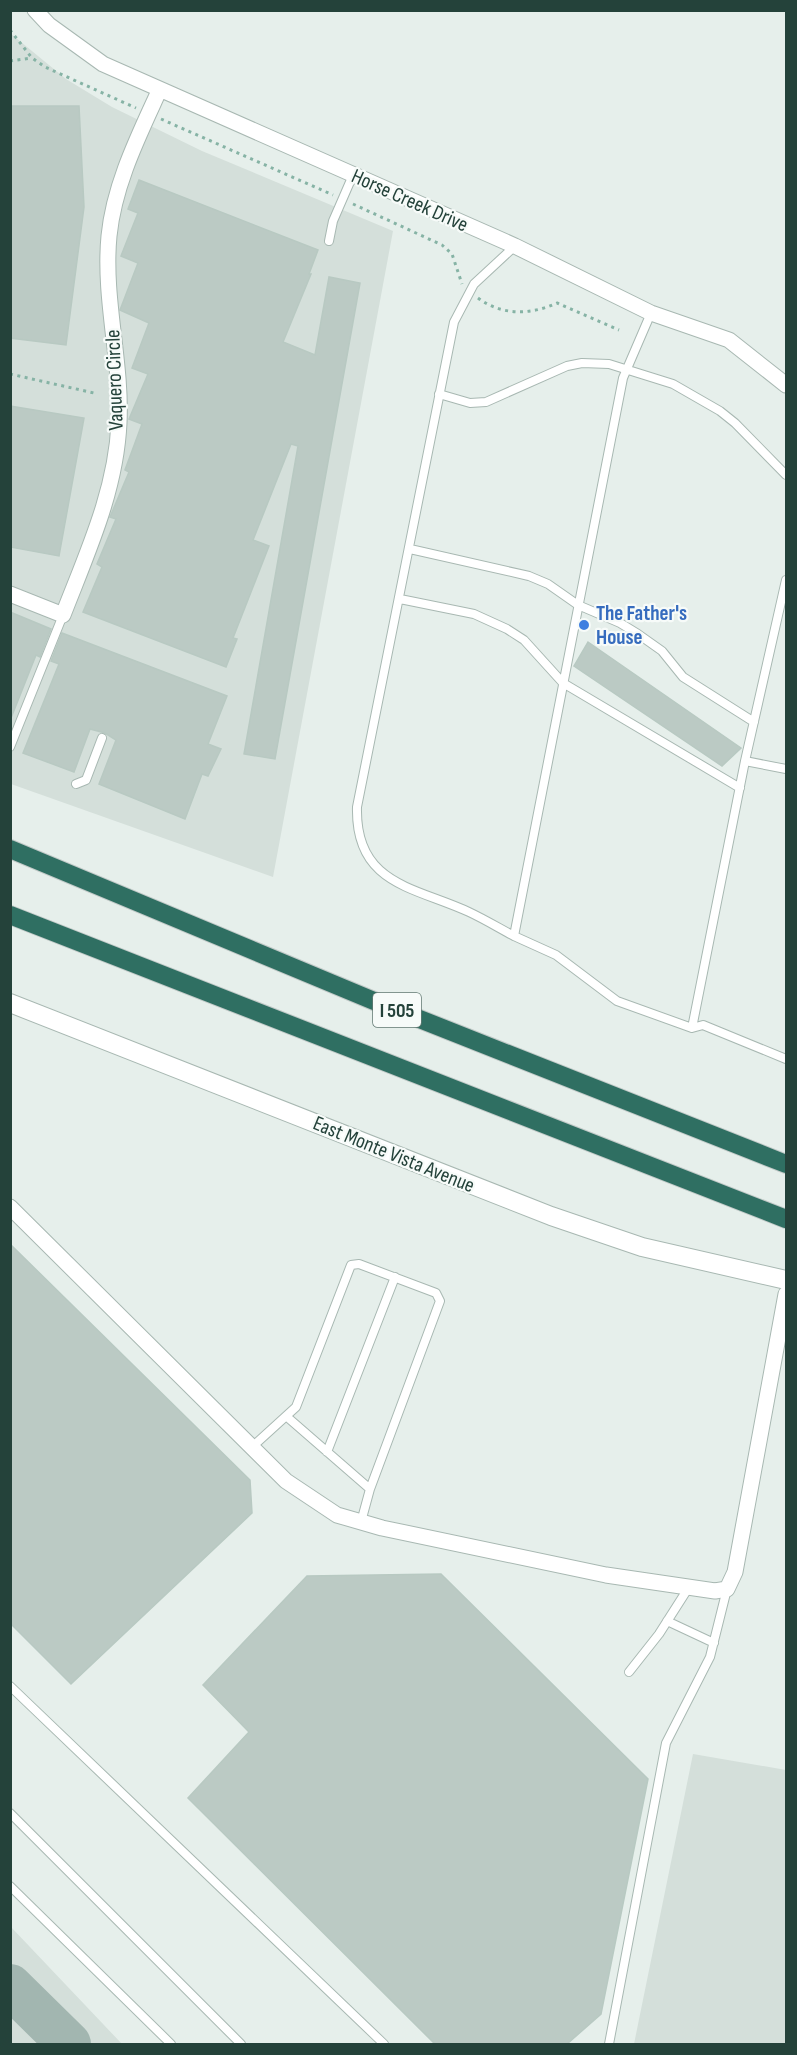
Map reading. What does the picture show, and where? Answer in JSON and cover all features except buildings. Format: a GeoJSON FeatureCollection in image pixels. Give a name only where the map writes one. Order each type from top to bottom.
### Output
{"type":"FeatureCollection","features":[{"type":"Feature","properties":{"kind":"highway","name":"I 505"},"geometry":{"type":"LineString","coordinates":[[10,849],[374,1001],[786,1164]]}},
{"type":"Feature","properties":{"kind":"highway","name":"I 505"},"geometry":{"type":"LineString","coordinates":[[10,915],[786,1219]]}},
{"type":"Feature","properties":{"kind":"street","name":"Horse Creek Drive"},"geometry":{"type":"LineString","coordinates":[[35,10],[49,25],[103,64],[159,91],[515,246],[651,313],[729,340],[786,385]]}},
{"type":"Feature","properties":{"kind":"street","name":"Vaquero Circle"},"geometry":{"type":"LineString","coordinates":[[63,615],[99,523],[112,472],[119,424],[118,371],[108,262],[109,236],[127,162],[159,91]]}},
{"type":"Feature","properties":{"kind":"street"},"geometry":{"type":"LineString","coordinates":[[10,594],[63,615]]}},
{"type":"Feature","properties":{"kind":"street","name":"East Monte Vista Avenue"},"geometry":{"type":"LineString","coordinates":[[10,1003],[551,1216],[642,1246],[786,1280]]}},
{"type":"Feature","properties":{"kind":"street"},"geometry":{"type":"LineString","coordinates":[[10,1208],[286,1481],[337,1515],[606,1575],[714,1591],[727,1589],[735,1572],[786,1294]]}},
{"type":"Feature","properties":{"kind":"lane"},"geometry":{"type":"LineString","coordinates":[[329,241],[333,220],[353,175]]}},
{"type":"Feature","properties":{"kind":"lane"},"geometry":{"type":"LineString","coordinates":[[515,246],[469,291],[454,322],[357,807],[357,825],[364,847],[378,869],[396,884],[468,912],[556,955],[617,1001],[692,1028],[703,1025],[786,1059]]}},
{"type":"Feature","properties":{"kind":"lane"},"geometry":{"type":"LineString","coordinates":[[514,936],[626,370],[651,313]]}},
{"type":"Feature","properties":{"kind":"lane"},"geometry":{"type":"LineString","coordinates":[[439,394],[470,403],[486,402],[567,366],[582,363],[609,364],[673,384],[720,411],[735,423],[786,475]]}},
{"type":"Feature","properties":{"kind":"lane"},"geometry":{"type":"LineString","coordinates":[[410,549],[530,576],[548,584],[578,606],[620,623],[638,634],[662,651],[683,677],[754,722]]}},
{"type":"Feature","properties":{"kind":"lane"},"geometry":{"type":"LineString","coordinates":[[692,1028],[745,761],[786,580]]}},
{"type":"Feature","properties":{"kind":"lane"},"geometry":{"type":"LineString","coordinates":[[400,599],[474,614],[507,629],[524,640],[563,683],[606,708],[629,725],[740,788]]}},
{"type":"Feature","properties":{"kind":"lane"},"geometry":{"type":"LineString","coordinates":[[10,747],[63,615]]}},
{"type":"Feature","properties":{"kind":"lane"},"geometry":{"type":"LineString","coordinates":[[76,784],[86,780],[102,738]]}},
{"type":"Feature","properties":{"kind":"lane"},"geometry":{"type":"LineString","coordinates":[[745,761],[786,769]]}},
{"type":"Feature","properties":{"kind":"lane"},"geometry":{"type":"LineString","coordinates":[[252,1447],[296,1407],[351,1265],[359,1264],[436,1293],[440,1301],[370,1489],[361,1522]]}},
{"type":"Feature","properties":{"kind":"lane"},"geometry":{"type":"LineString","coordinates":[[327,1452],[394,1277]]}},
{"type":"Feature","properties":{"kind":"lane"},"geometry":{"type":"LineString","coordinates":[[286,1416],[370,1489]]}},
{"type":"Feature","properties":{"kind":"lane"},"geometry":{"type":"LineString","coordinates":[[628,1672],[667,1621],[688,1587]]}},
{"type":"Feature","properties":{"kind":"lane"},"geometry":{"type":"LineString","coordinates":[[609,2044],[666,1743],[710,1657],[727,1589]]}},
{"type":"Feature","properties":{"kind":"lane"},"geometry":{"type":"LineString","coordinates":[[667,1621],[714,1643]]}},
{"type":"Feature","properties":{"kind":"lane"},"geometry":{"type":"LineString","coordinates":[[10,1686],[384,2044]]}},
{"type":"Feature","properties":{"kind":"lane"},"geometry":{"type":"LineString","coordinates":[[10,1813],[242,2044]]}},
{"type":"Feature","properties":{"kind":"lane"},"geometry":{"type":"LineString","coordinates":[[10,1886],[171,2044]]}},
{"type":"Feature","properties":{"kind":"path"},"geometry":{"type":"LineString","coordinates":[[10,30],[32,58],[45,67],[442,245],[452,254],[462,286],[484,303],[514,313],[535,310],[557,303],[563,304],[619,330]]}},
{"type":"Feature","properties":{"kind":"path"},"geometry":{"type":"LineString","coordinates":[[10,61],[32,58]]}},
{"type":"Feature","properties":{"kind":"path"},"geometry":{"type":"LineString","coordinates":[[10,374],[93,393]]}},
{"type":"Feature","properties":{"kind":"shaded area"},"geometry":{"type":"Polygon","coordinates":[[[10,33],[66,79],[112,107],[202,151],[393,231],[273,877],[11,784],[10,33]]]}},
{"type":"Feature","properties":{"kind":"shaded area"},"geometry":{"type":"Polygon","coordinates":[[[693,1754],[786,1770],[786,2044],[634,2044],[693,1754]]]}},
{"type":"Feature","properties":{"kind":"shaded area"},"geometry":{"type":"Polygon","coordinates":[[[11,1927],[122,2044],[11,2044],[11,1927]]]}},
{"type":"Feature","properties":{"kind":"taxiway"},"geometry":{"type":"LineString","coordinates":[[10,1986],[69,2044]]}},
{"type":"Feature","properties":{"kind":"place","name":"The Father's House"},"geometry":{"type":"Point","coordinates":[584,625]}}]}
